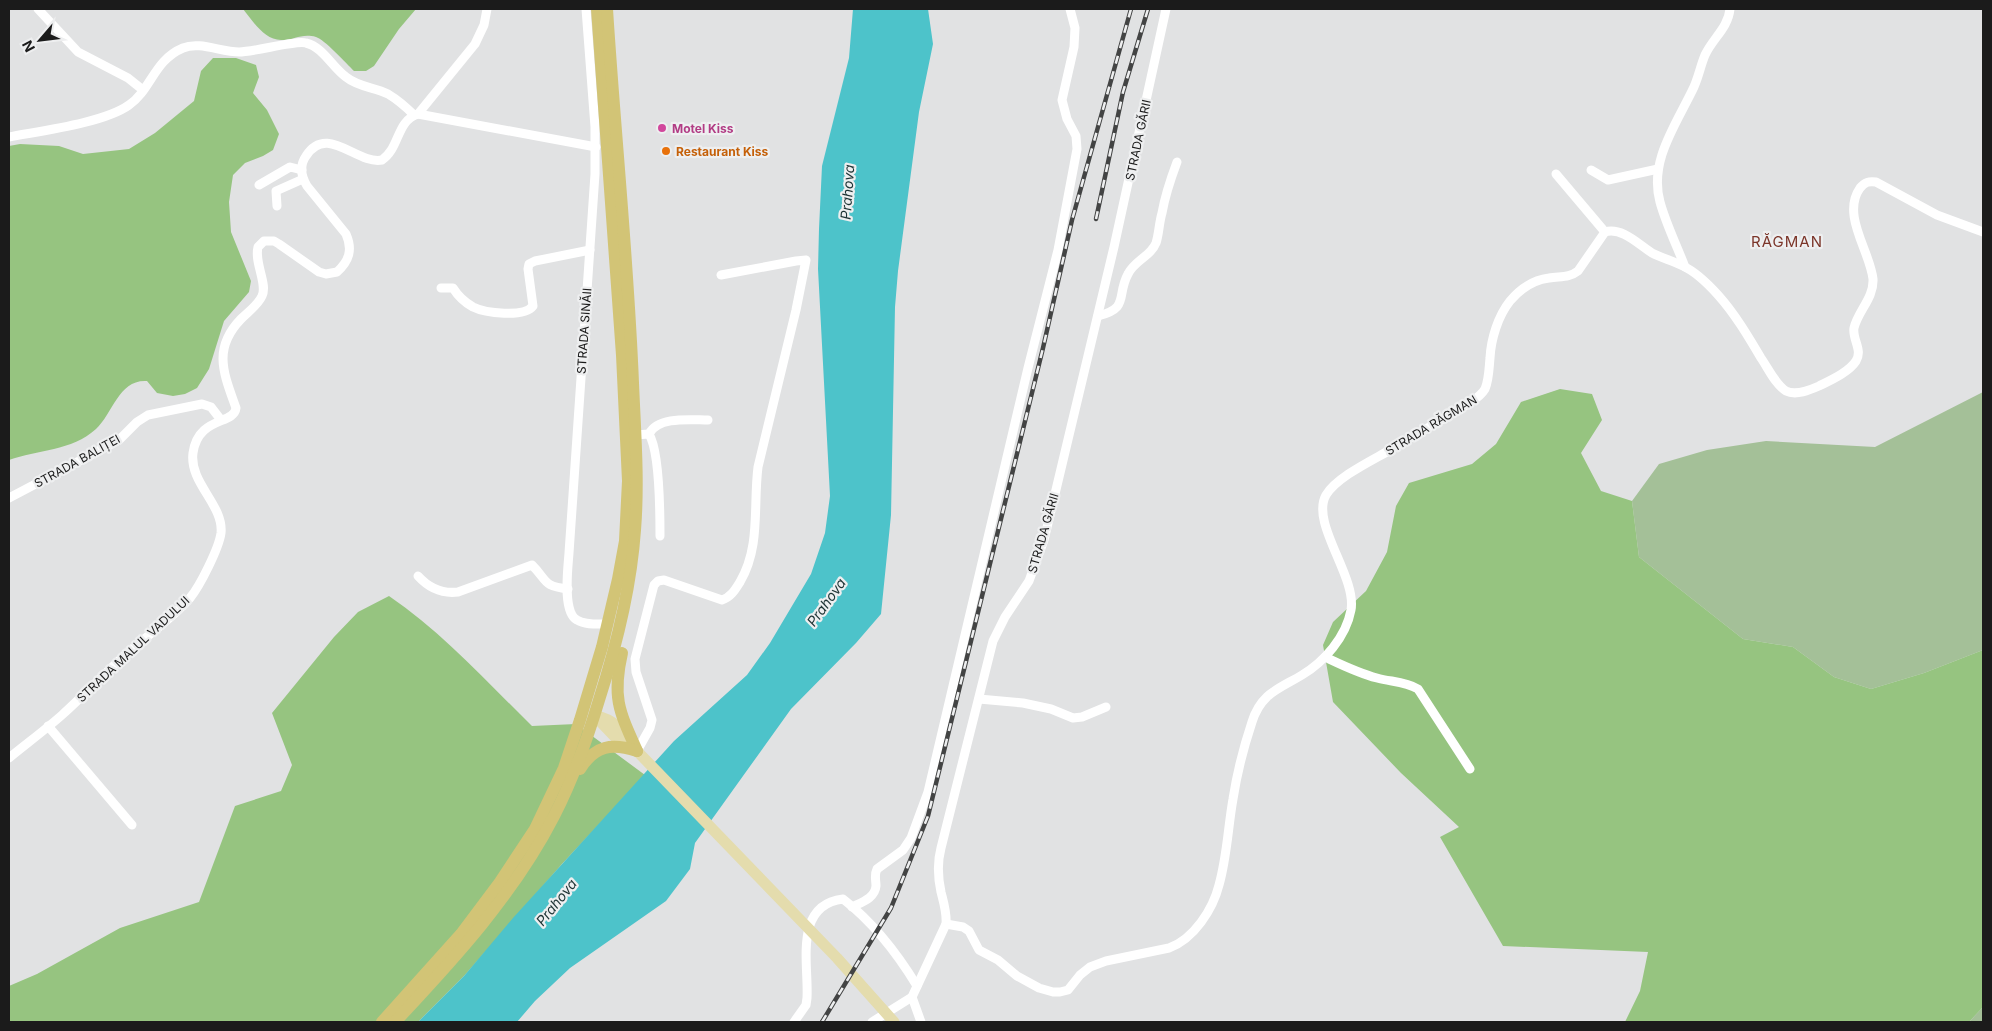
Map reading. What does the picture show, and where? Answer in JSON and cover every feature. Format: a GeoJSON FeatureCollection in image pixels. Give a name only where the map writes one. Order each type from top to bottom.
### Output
{"type":"FeatureCollection","features":[{"type":"Feature","properties":{"kind":"highway"},"geometry":{"type":"LineString","coordinates":[[395,1022],[440,974],[490,915],[533,853],[564,796],[584,747],[589,714],[625,541],[628,481],[622,355],[597,9]]}},
{"type":"Feature","properties":{"kind":"highway"},"geometry":{"type":"LineString","coordinates":[[607,9],[628,301],[635,435],[636,511],[632,562],[632,598],[616,686],[621,717],[637,751]]}},
{"type":"Feature","properties":{"kind":"highway"},"geometry":{"type":"LineString","coordinates":[[382,1022],[461,934],[517,859],[535,829],[589,714],[617,640],[632,562]]}},
{"type":"Feature","properties":{"kind":"highway"},"geometry":{"type":"LineString","coordinates":[[564,796],[583,764],[595,752],[618,746],[637,751]]}},
{"type":"Feature","properties":{"kind":"main road"},"geometry":{"type":"LineString","coordinates":[[589,714],[604,717],[614,723],[637,751],[830,951],[894,1022]]}},
{"type":"Feature","properties":{"kind":"street"},"geometry":{"type":"LineString","coordinates":[[38,9],[78,52],[134,82],[143,90]]}},
{"type":"Feature","properties":{"kind":"street"},"geometry":{"type":"LineString","coordinates":[[277,206],[276,191],[302,174],[306,156],[325,143],[335,144],[371,160],[382,160],[391,151],[405,122],[416,115],[475,44],[484,25],[487,9]]}},
{"type":"Feature","properties":{"kind":"street","name":"STRADA SINĂII"},"geometry":{"type":"LineString","coordinates":[[586,9],[596,147],[569,543],[568,589],[569,609],[574,619],[586,623],[607,624]]}},
{"type":"Feature","properties":{"kind":"street"},"geometry":{"type":"LineString","coordinates":[[852,907],[873,896],[877,869],[903,850],[911,838],[928,792],[1028,368],[1058,250],[1077,149],[1076,136],[1067,118],[1062,100],[1074,47],[1074,28],[1070,9]]}},
{"type":"Feature","properties":{"kind":"street","name":"STRADA GĂRII"},"geometry":{"type":"LineString","coordinates":[[946,924],[947,916],[939,880],[938,858],[993,641],[1029,581],[1044,540],[1098,316],[1166,9]]}},
{"type":"Feature","properties":{"kind":"street"},"geometry":{"type":"LineString","coordinates":[[1685,267],[1660,202],[1658,169],[1668,140],[1697,80],[1704,58],[1726,24],[1730,9]]}},
{"type":"Feature","properties":{"kind":"street"},"geometry":{"type":"LineString","coordinates":[[9,137],[103,116],[129,106],[164,61],[184,47],[191,46],[239,52],[262,50],[304,42],[313,45],[346,77],[359,85],[387,94],[416,115],[596,147]]}},
{"type":"Feature","properties":{"kind":"street"},"geometry":{"type":"LineString","coordinates":[[1098,316],[1112,312],[1117,307],[1122,300],[1124,282],[1128,273],[1134,264],[1155,245],[1177,162]]}},
{"type":"Feature","properties":{"kind":"street"},"geometry":{"type":"LineString","coordinates":[[259,185],[290,167],[302,174]]}},
{"type":"Feature","properties":{"kind":"street"},"geometry":{"type":"LineString","coordinates":[[1591,170],[1608,180],[1658,169]]}},
{"type":"Feature","properties":{"kind":"street","name":"STRADA MALUL VADULUI"},"geometry":{"type":"LineString","coordinates":[[9,758],[48,726],[124,655],[188,600],[196,590],[219,540],[221,525],[195,471],[192,459],[193,451],[203,430],[221,420],[234,416],[236,408],[224,378],[222,367],[225,344],[234,327],[258,302],[263,292],[257,256],[258,247],[268,241],[274,241],[319,272],[326,274],[337,272],[348,260],[350,247],[346,234],[302,174]]}},
{"type":"Feature","properties":{"kind":"street"},"geometry":{"type":"LineString","coordinates":[[1556,174],[1605,232],[1614,231],[1622,234],[1653,253],[1685,267],[1717,294],[1730,309],[1776,382],[1788,392],[1795,393],[1810,390],[1841,374],[1856,363],[1859,356],[1854,329],[1867,302],[1873,279],[1853,210],[1855,198],[1864,184],[1870,181],[1876,182],[1937,215],[1983,232]]}},
{"type":"Feature","properties":{"kind":"street","name":"STRADA RĂGMAN"},"geometry":{"type":"LineString","coordinates":[[946,924],[963,927],[968,931],[979,950],[998,960],[1017,976],[1039,988],[1060,992],[1068,990],[1080,974],[1090,967],[1106,961],[1179,944],[1198,925],[1211,906],[1219,884],[1233,797],[1256,709],[1265,697],[1318,664],[1325,657],[1348,622],[1351,609],[1351,594],[1321,511],[1326,494],[1348,475],[1468,404],[1481,394],[1488,381],[1494,337],[1499,320],[1508,303],[1520,290],[1533,283],[1547,278],[1573,275],[1578,271],[1605,232]]}},
{"type":"Feature","properties":{"kind":"street"},"geometry":{"type":"LineString","coordinates":[[441,288],[453,288],[463,300],[485,312],[508,313],[526,311],[533,306],[529,264],[535,261],[590,250]]}},
{"type":"Feature","properties":{"kind":"street"},"geometry":{"type":"LineString","coordinates":[[637,751],[650,728],[652,720],[636,672],[635,659],[654,585],[658,581],[664,580],[722,600],[728,599],[734,592],[750,560],[755,536],[755,491],[758,467],[800,295],[806,260],[722,274]]}},
{"type":"Feature","properties":{"kind":"street","name":"STRADA BALIȚEI"},"geometry":{"type":"LineString","coordinates":[[9,498],[119,440],[142,418],[154,413],[202,404],[211,407],[221,420]]}},
{"type":"Feature","properties":{"kind":"street"},"geometry":{"type":"LineString","coordinates":[[635,435],[649,434],[657,426],[666,422],[708,420]]}},
{"type":"Feature","properties":{"kind":"street"},"geometry":{"type":"LineString","coordinates":[[649,434],[653,444],[659,493],[660,536]]}},
{"type":"Feature","properties":{"kind":"street"},"geometry":{"type":"LineString","coordinates":[[418,576],[425,584],[438,590],[452,593],[532,565],[547,584],[556,588],[568,589]]}},
{"type":"Feature","properties":{"kind":"street"},"geometry":{"type":"LineString","coordinates":[[1325,657],[1351,670],[1411,684],[1418,689],[1470,769]]}},
{"type":"Feature","properties":{"kind":"street"},"geometry":{"type":"LineString","coordinates":[[978,699],[1022,703],[1051,709],[1073,718],[1082,717],[1106,707]]}},
{"type":"Feature","properties":{"kind":"street"},"geometry":{"type":"LineString","coordinates":[[48,726],[132,825]]}},
{"type":"Feature","properties":{"kind":"street"},"geometry":{"type":"LineString","coordinates":[[794,1022],[806,1005],[808,998],[806,932],[819,911],[834,900],[843,899],[882,936],[902,960],[918,986]]}},
{"type":"Feature","properties":{"kind":"street"},"geometry":{"type":"LineString","coordinates":[[872,1022],[912,997],[946,924]]}},
{"type":"Feature","properties":{"kind":"street"},"geometry":{"type":"LineString","coordinates":[[912,997],[921,1022]]}},
{"type":"Feature","properties":{"kind":"green space"},"geometry":{"type":"Polygon","coordinates":[[[243,9],[416,9],[399,29],[374,66],[366,71],[354,71],[330,47],[316,37],[301,36],[281,40],[269,37],[259,29],[243,9]]]}},
{"type":"Feature","properties":{"kind":"green space"},"geometry":{"type":"Polygon","coordinates":[[[213,58],[236,58],[256,65],[259,77],[253,93],[267,110],[279,134],[273,150],[245,163],[233,175],[229,202],[231,232],[251,281],[249,292],[224,321],[209,369],[197,388],[185,394],[173,396],[157,393],[147,381],[137,382],[123,391],[102,422],[87,436],[65,446],[9,460],[9,146],[20,144],[59,146],[83,154],[129,149],[155,133],[194,101],[201,71],[213,58]]]}},
{"type":"Feature","properties":{"kind":"green space"},"geometry":{"type":"Polygon","coordinates":[[[1560,389],[1592,394],[1602,420],[1581,453],[1601,491],[1632,501],[1639,557],[1743,639],[1793,647],[1834,677],[1871,689],[1924,673],[1983,650],[1983,1007],[1969,1022],[1625,1022],[1640,991],[1648,952],[1503,946],[1440,837],[1459,827],[1401,773],[1333,702],[1323,645],[1333,622],[1366,591],[1387,552],[1396,506],[1409,483],[1472,464],[1496,444],[1521,402],[1560,389]]]}},
{"type":"Feature","properties":{"kind":"green space"},"geometry":{"type":"Polygon","coordinates":[[[1983,392],[1983,650],[1924,673],[1871,689],[1834,677],[1793,647],[1743,639],[1639,557],[1632,501],[1659,464],[1707,450],[1766,441],[1875,447],[1983,392]]]}},
{"type":"Feature","properties":{"kind":"green space"},"geometry":{"type":"Polygon","coordinates":[[[389,596],[445,641],[532,726],[576,724],[645,775],[562,864],[464,976],[418,1022],[9,1022],[9,986],[37,974],[120,928],[199,902],[235,806],[281,791],[292,765],[272,713],[334,637],[358,612],[389,596]]]}},
{"type":"Feature","properties":{"kind":"green space"},"geometry":{"type":"Polygon","coordinates":[[[1983,1007],[1983,1022],[1969,1022],[1983,1007]]]}},
{"type":"Feature","properties":{"kind":"water","name":"Prahova"},"geometry":{"type":"Polygon","coordinates":[[[853,9],[928,9],[933,44],[919,112],[898,271],[895,307],[891,515],[881,614],[856,643],[791,709],[695,843],[690,869],[666,901],[570,968],[535,1001],[517,1022],[418,1022],[464,976],[513,918],[674,741],[747,675],[770,643],[811,574],[825,533],[830,496],[818,269],[822,166],[849,58],[853,9]]]}},
{"type":"Feature","properties":{"kind":"railway"},"geometry":{"type":"LineString","coordinates":[[822,1022],[891,908],[928,816],[1043,348],[1072,220],[1131,9]]}},
{"type":"Feature","properties":{"kind":"railway"},"geometry":{"type":"LineString","coordinates":[[1096,219],[1123,92],[1148,9]]}},
{"type":"Feature","properties":{"kind":"place","name":"Motel Kiss"},"geometry":{"type":"Point","coordinates":[662,128]}},
{"type":"Feature","properties":{"kind":"place","name":"Restaurant Kiss"},"geometry":{"type":"Point","coordinates":[666,151]}},
{"type":"Feature","properties":{"kind":"district","name":"RĂGMAN"},"geometry":{"type":"Point","coordinates":[1787,241]}}]}
